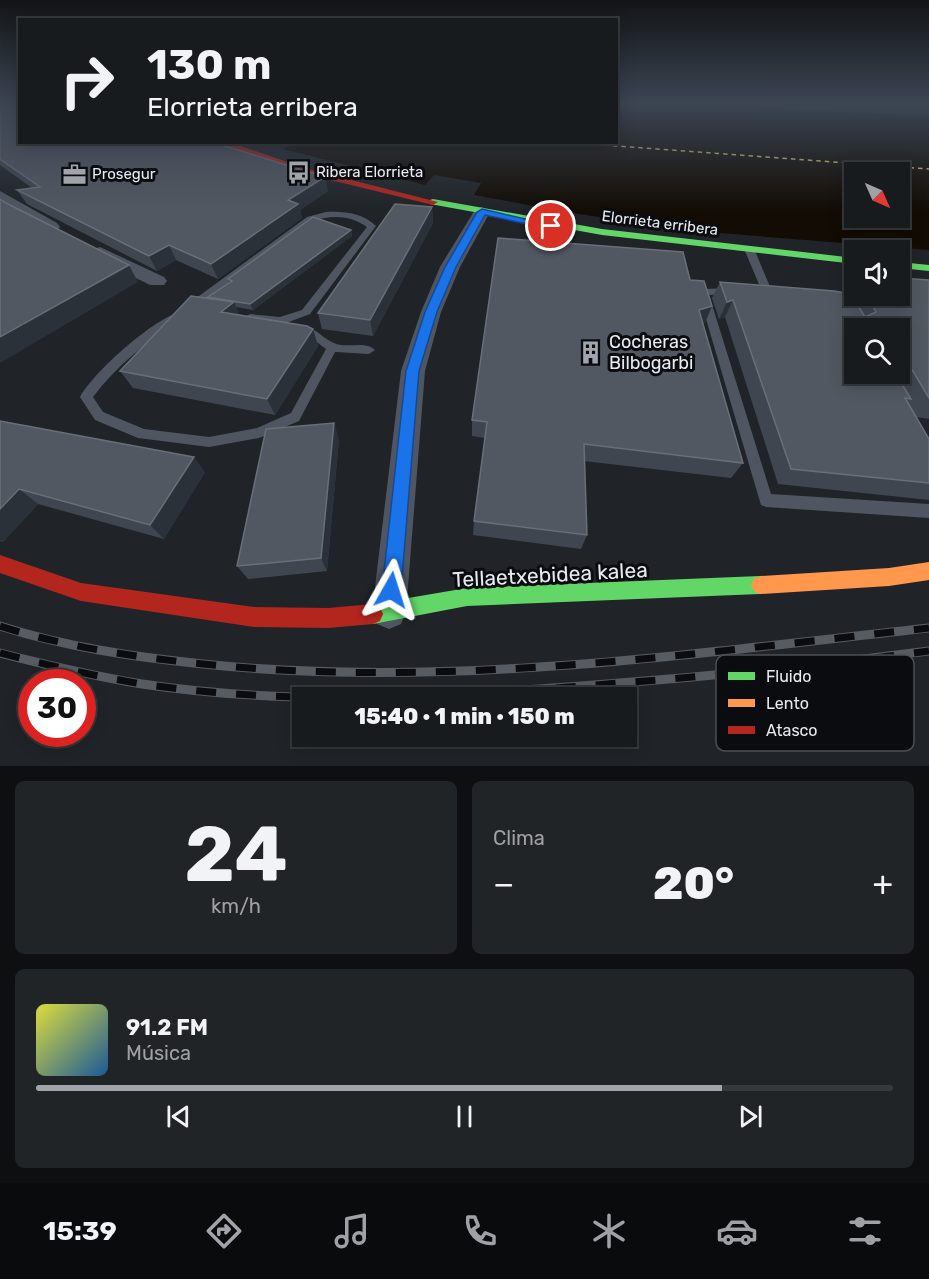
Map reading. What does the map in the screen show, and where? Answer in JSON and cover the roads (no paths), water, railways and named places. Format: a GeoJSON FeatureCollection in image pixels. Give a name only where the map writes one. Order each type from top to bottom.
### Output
{"type":"FeatureCollection","features":[{"type":"Feature","properties":{"kind":"main road","name":"Elorrieta erribera"},"geometry":{"type":"LineString","coordinates":[[225,144],[279,164],[324,176],[551,226],[750,251],[844,260]]}},
{"type":"Feature","properties":{"kind":"main road"},"geometry":{"type":"LineString","coordinates":[[910,266],[929,268]]}},
{"type":"Feature","properties":{"kind":"main road","name":"Tellaetxebidea kalea"},"geometry":{"type":"LineString","coordinates":[[0,564],[81,592],[254,617],[328,618],[389,612],[467,597],[765,585],[889,577],[929,571]]}},
{"type":"Feature","properties":{"kind":"street"},"geometry":{"type":"LineString","coordinates":[[1,198],[65,235]]}},
{"type":"Feature","properties":{"kind":"street"},"geometry":{"type":"LineString","coordinates":[[389,612],[413,371],[431,312],[450,267],[482,212]]}},
{"type":"Feature","properties":{"kind":"street"},"geometry":{"type":"LineString","coordinates":[[87,246],[157,281]]}},
{"type":"Feature","properties":{"kind":"lane"},"geometry":{"type":"LineString","coordinates":[[280,321],[306,312],[372,226],[363,219],[347,215],[326,213],[310,219],[192,306],[131,346],[97,381],[86,397],[99,416],[142,434],[209,442],[260,433],[295,417],[332,348]]}},
{"type":"Feature","properties":{"kind":"lane"},"geometry":{"type":"LineString","coordinates":[[750,251],[761,290],[703,292],[766,500],[929,511]]}},
{"type":"Feature","properties":{"kind":"lane"},"geometry":{"type":"LineString","coordinates":[[192,306],[212,310]]}},
{"type":"Feature","properties":{"kind":"lane"},"geometry":{"type":"LineString","coordinates":[[241,315],[280,321],[314,334],[332,348],[369,350]]}},
{"type":"Feature","properties":{"kind":"railway"},"geometry":{"type":"LineString","coordinates":[[0,626],[75,645],[177,661],[294,671],[384,673],[566,665],[929,628]]}},
{"type":"Feature","properties":{"kind":"railway"},"geometry":{"type":"LineString","coordinates":[[897,655],[929,651]]}},
{"type":"Feature","properties":{"kind":"railway"},"geometry":{"type":"LineString","coordinates":[[0,653],[142,684],[200,691],[316,697],[433,695],[716,675]]}},
{"type":"Feature","properties":{"kind":"place","name":"Ribera Elorrieta"},"geometry":{"type":"Point","coordinates":[298,172]}},
{"type":"Feature","properties":{"kind":"place","name":"Prosegur"},"geometry":{"type":"Point","coordinates":[74,174]}},
{"type":"Feature","properties":{"kind":"place","name":"Cocheras Bilbogarbi"},"geometry":{"type":"Point","coordinates":[591,352]}}]}
